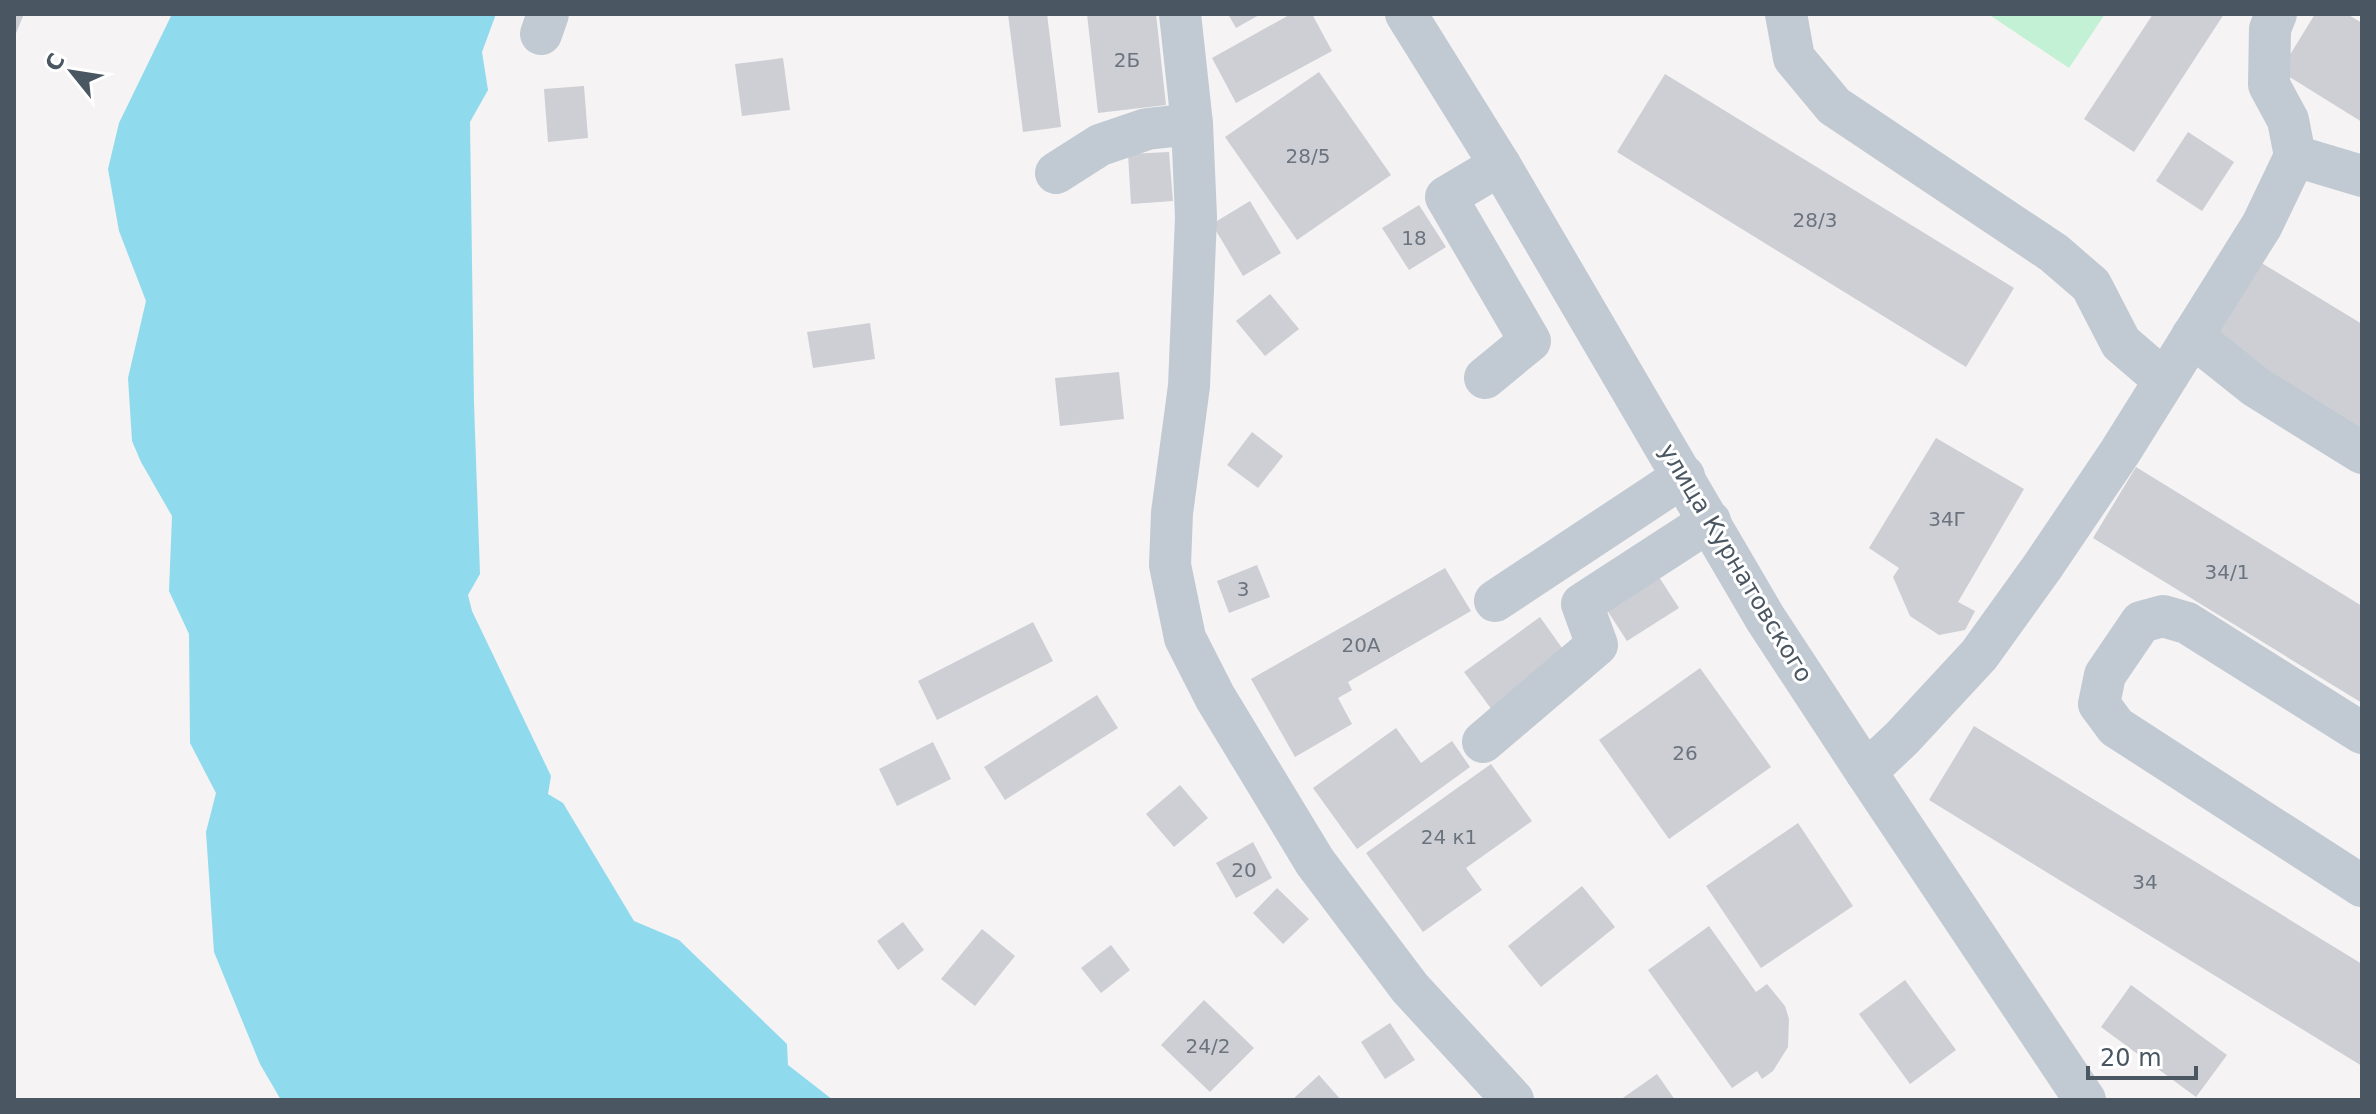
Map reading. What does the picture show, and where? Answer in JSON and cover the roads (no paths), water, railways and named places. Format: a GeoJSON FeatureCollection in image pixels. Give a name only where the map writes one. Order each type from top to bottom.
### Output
{"type":"FeatureCollection","features":[{"type":"Feature","properties":{"kind":"street"},"geometry":{"type":"LineString","coordinates":[[1180,14],[1192,124],[1196,217],[1189,386],[1172,513],[1170,565],[1185,638],[1215,697],[1315,862],[1410,988],[1513,1100]]}},
{"type":"Feature","properties":{"kind":"street","name":"улица Курнатовского"},"geometry":{"type":"LineString","coordinates":[[1406,14],[1500,165],[1765,618],[2085,1100]]}},
{"type":"Feature","properties":{"kind":"street"},"geometry":{"type":"LineString","coordinates":[[1786,14],[1794,58],[1834,106],[2054,253],[2091,285],[2121,343],[2164,380]]}},
{"type":"Feature","properties":{"kind":"street"},"geometry":{"type":"LineString","coordinates":[[1866,772],[1979,655],[2120,452],[2262,225],[2295,156],[2288,120],[2269,85],[2270,29],[2276,14]]}},
{"type":"Feature","properties":{"kind":"street"},"geometry":{"type":"LineString","coordinates":[[1056,173],[1100,145],[1147,129],[1192,124]]}},
{"type":"Feature","properties":{"kind":"street"},"geometry":{"type":"LineString","coordinates":[[2295,156],[2362,176]]}},
{"type":"Feature","properties":{"kind":"street"},"geometry":{"type":"LineString","coordinates":[[1485,378],[1530,341],[1446,197],[1500,165]]}},
{"type":"Feature","properties":{"kind":"street"},"geometry":{"type":"LineString","coordinates":[[2192,336],[2256,387],[2362,453]]}},
{"type":"Feature","properties":{"kind":"street"},"geometry":{"type":"LineString","coordinates":[[1495,601],[1684,476]]}},
{"type":"Feature","properties":{"kind":"street"},"geometry":{"type":"LineString","coordinates":[[1483,742],[1597,645],[1582,604],[1710,521]]}},
{"type":"Feature","properties":{"kind":"street"},"geometry":{"type":"LineString","coordinates":[[2362,733],[2187,623],[2163,616],[2141,622],[2105,675],[2099,704],[2116,727],[2362,886]]}},
{"type":"Feature","properties":{"kind":"water"},"geometry":{"type":"Polygon","coordinates":[[[172,14],[496,14],[482,52],[488,90],[470,122],[480,574],[468,595],[472,611],[551,776],[548,794],[563,803],[634,921],[679,940],[787,1044],[788,1065],[833,1100],[281,1100],[260,1064],[214,952],[206,832],[216,793],[190,743],[189,634],[169,591],[172,516],[132,441],[128,378],[146,301],[119,231],[108,169],[119,123],[172,14]]]}}]}
